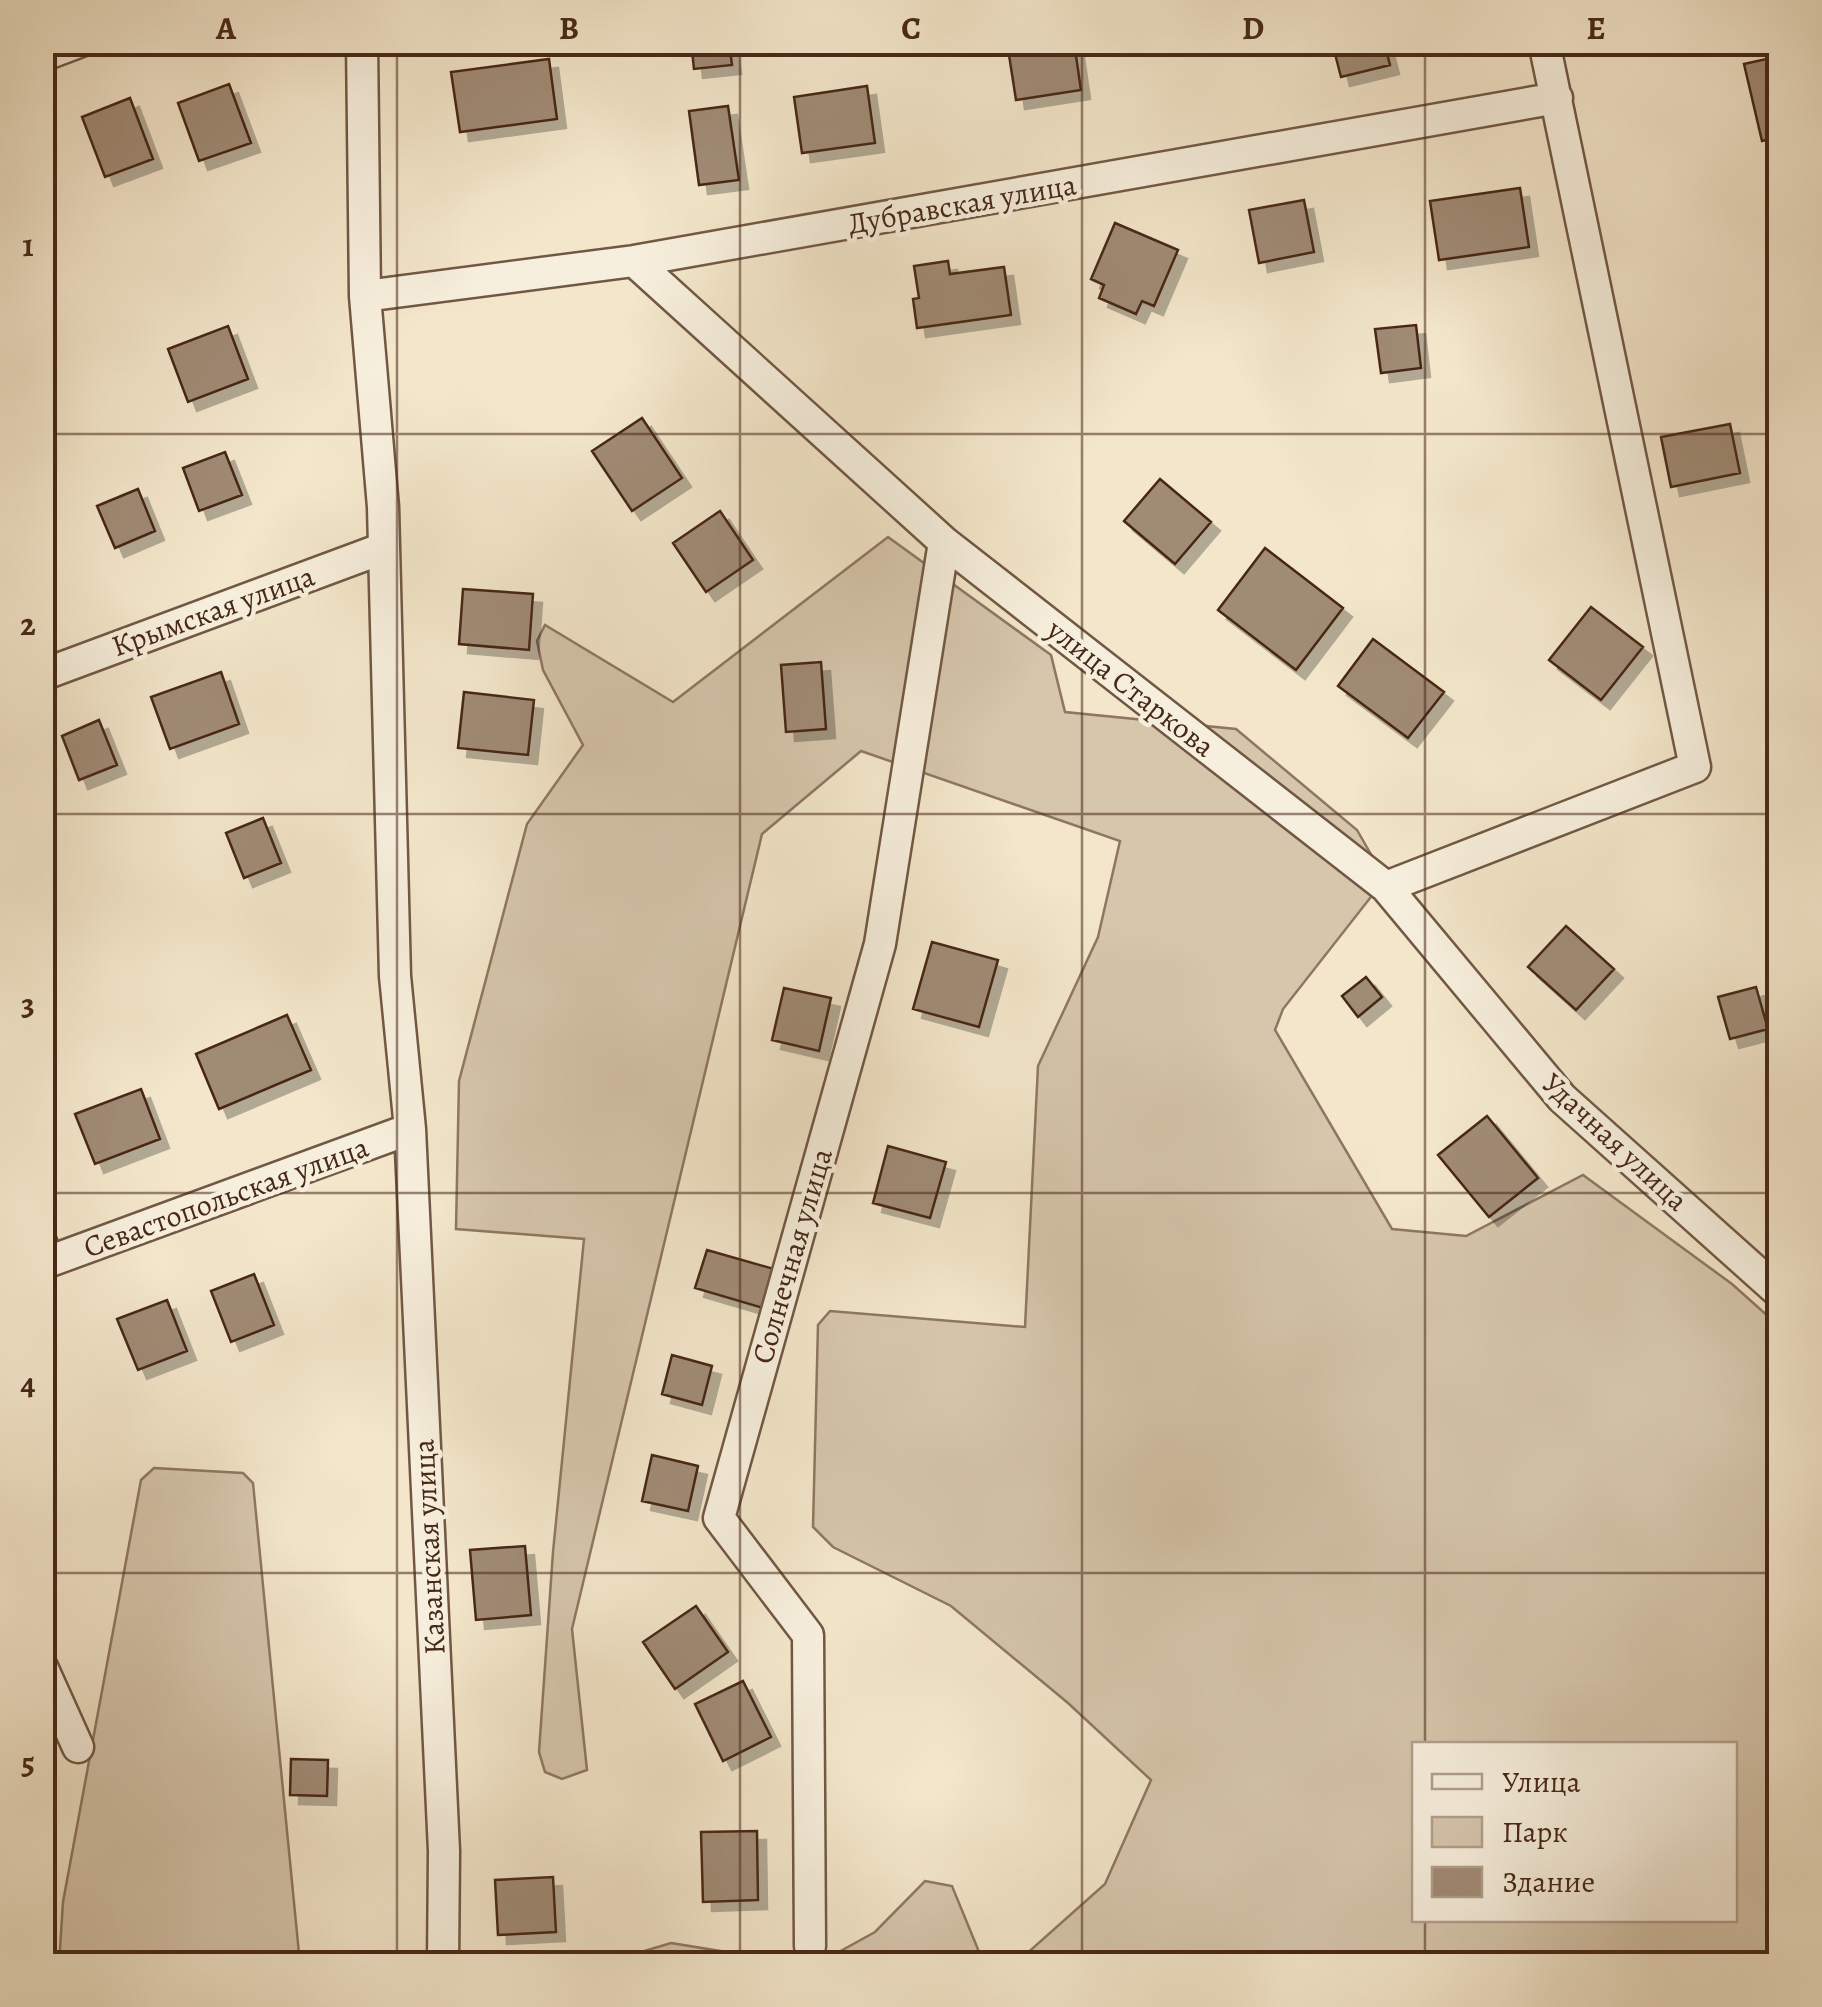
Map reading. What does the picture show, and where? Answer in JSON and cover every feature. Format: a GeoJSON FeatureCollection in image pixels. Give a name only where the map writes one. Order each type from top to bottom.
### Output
{"type":"FeatureCollection","features":[{"type":"Feature","properties":{"kind":"street"},"geometry":{"type":"LineString","coordinates":[[42,56],[79,42]]}},
{"type":"Feature","properties":{"kind":"street","name":"Казанская улица"},"geometry":{"type":"LineString","coordinates":[[362,42],[365,296],[383,506],[395,976],[410,1130],[444,1851],[443,1964]]}},
{"type":"Feature","properties":{"kind":"street"},"geometry":{"type":"LineString","coordinates":[[1386,887],[1695,767],[1544,42]]}},
{"type":"Feature","properties":{"kind":"street","name":"Дубравская улица"},"geometry":{"type":"LineString","coordinates":[[365,296],[634,262],[1556,98]]}},
{"type":"Feature","properties":{"kind":"street","name":"улица Старкова"},"geometry":{"type":"LineString","coordinates":[[634,262],[944,542],[1386,887]]}},
{"type":"Feature","properties":{"kind":"street","name":"Солнечная улица"},"geometry":{"type":"LineString","coordinates":[[810,1946],[808,1635],[719,1518],[880,944],[944,542]]}},
{"type":"Feature","properties":{"kind":"street","name":"Крымская улица"},"geometry":{"type":"LineString","coordinates":[[42,675],[384,548]]}},
{"type":"Feature","properties":{"kind":"street","name":"Удачная улица"},"geometry":{"type":"LineString","coordinates":[[1386,887],[1562,1098],[1780,1293]]}},
{"type":"Feature","properties":{"kind":"street","name":"Севастопольская улица"},"geometry":{"type":"LineString","coordinates":[[49,1262],[410,1130]]}},
{"type":"Feature","properties":{"kind":"street"},"geometry":{"type":"LineString","coordinates":[[42,1667],[78,1748]]}},
{"type":"Feature","properties":{"kind":"lane"},"geometry":{"type":"LineString","coordinates":[[42,1224],[49,1262]]}},
{"type":"Feature","properties":{"kind":"green space"},"geometry":{"type":"Polygon","coordinates":[[[888,537],[1051,655],[1065,712],[1236,729],[1357,830],[1385,879],[1283,1009],[1275,1030],[1392,1229],[1466,1236],[1583,1175],[1732,1284],[1779,1326],[1779,1964],[1015,1964],[1105,1884],[1151,1780],[1068,1703],[951,1606],[833,1547],[813,1527],[818,1325],[830,1311],[1025,1327],[1038,1066],[1098,937],[1120,841],[861,751],[762,834],[572,1629],[587,1770],[562,1779],[545,1772],[539,1752],[553,1552],[584,1239],[456,1229],[459,1081],[527,824],[583,745],[543,670],[537,641],[545,625],[673,702],[888,537]]]}},
{"type":"Feature","properties":{"kind":"green space"},"geometry":{"type":"Polygon","coordinates":[[[154,1468],[243,1473],[253,1483],[300,1964],[59,1964],[63,1902],[141,1480],[154,1468]]]}},
{"type":"Feature","properties":{"kind":"green space"},"geometry":{"type":"Polygon","coordinates":[[[925,1881],[952,1886],[984,1964],[817,1964],[875,1932],[925,1881]]]}},
{"type":"Feature","properties":{"kind":"green space"},"geometry":{"type":"Polygon","coordinates":[[[671,1943],[800,1964],[633,1964],[644,1951],[671,1943]]]}},
{"type":"Feature","properties":{"kind":"building"},"geometry":{"type":"Polygon","coordinates":[[[691,42],[729,42],[732,65],[694,69],[691,42]]]}},
{"type":"Feature","properties":{"kind":"building"},"geometry":{"type":"Polygon","coordinates":[[[1007,42],[1074,42],[1081,90],[1016,100],[1007,42]]]}},
{"type":"Feature","properties":{"kind":"building"},"geometry":{"type":"Polygon","coordinates":[[[1332,42],[1384,42],[1390,65],[1341,77],[1332,42]]]}},
{"type":"Feature","properties":{"kind":"building"},"geometry":{"type":"Polygon","coordinates":[[[1780,56],[1780,137],[1762,141],[1744,64],[1780,56]]]}},
{"type":"Feature","properties":{"kind":"building"},"geometry":{"type":"Polygon","coordinates":[[[549,59],[557,119],[460,132],[451,72],[549,59]]]}},
{"type":"Feature","properties":{"kind":"building"},"geometry":{"type":"Polygon","coordinates":[[[229,84],[251,143],[199,161],[178,103],[229,84]]]}},
{"type":"Feature","properties":{"kind":"building"},"geometry":{"type":"Polygon","coordinates":[[[867,86],[875,143],[802,153],[794,97],[867,86]]]}},
{"type":"Feature","properties":{"kind":"building"},"geometry":{"type":"Polygon","coordinates":[[[130,98],[153,159],[105,177],[82,117],[130,98]]]}},
{"type":"Feature","properties":{"kind":"building"},"geometry":{"type":"Polygon","coordinates":[[[728,106],[739,180],[699,185],[689,111],[728,106]]]}},
{"type":"Feature","properties":{"kind":"building"},"geometry":{"type":"Polygon","coordinates":[[[1520,188],[1529,247],[1439,260],[1430,201],[1520,188]]]}},
{"type":"Feature","properties":{"kind":"building"},"geometry":{"type":"Polygon","coordinates":[[[1304,200],[1314,252],[1259,263],[1249,210],[1304,200]]]}},
{"type":"Feature","properties":{"kind":"building"},"geometry":{"type":"Polygon","coordinates":[[[1115,223],[1178,250],[1154,306],[1142,301],[1136,314],[1099,298],[1104,285],[1091,279],[1115,223]]]}},
{"type":"Feature","properties":{"kind":"building"},"geometry":{"type":"Polygon","coordinates":[[[948,261],[950,274],[1004,267],[1011,315],[917,328],[913,299],[919,298],[914,266],[948,261]]]}},
{"type":"Feature","properties":{"kind":"building"},"geometry":{"type":"Polygon","coordinates":[[[1416,325],[1421,368],[1381,373],[1375,329],[1416,325]]]}},
{"type":"Feature","properties":{"kind":"building"},"geometry":{"type":"Polygon","coordinates":[[[228,326],[248,379],[188,402],[168,349],[228,326]]]}},
{"type":"Feature","properties":{"kind":"building"},"geometry":{"type":"Polygon","coordinates":[[[642,418],[682,478],[632,511],[592,451],[642,418]]]}},
{"type":"Feature","properties":{"kind":"building"},"geometry":{"type":"Polygon","coordinates":[[[1730,424],[1740,473],[1671,487],[1661,437],[1730,424]]]}},
{"type":"Feature","properties":{"kind":"building"},"geometry":{"type":"Polygon","coordinates":[[[225,452],[242,495],[199,511],[183,468],[225,452]]]}},
{"type":"Feature","properties":{"kind":"building"},"geometry":{"type":"Polygon","coordinates":[[[1160,479],[1211,522],[1175,564],[1124,521],[1160,479]]]}},
{"type":"Feature","properties":{"kind":"building"},"geometry":{"type":"Polygon","coordinates":[[[138,489],[155,531],[115,548],[97,506],[138,489]]]}},
{"type":"Feature","properties":{"kind":"building"},"geometry":{"type":"Polygon","coordinates":[[[720,511],[753,560],[706,592],[673,543],[720,511]]]}},
{"type":"Feature","properties":{"kind":"building"},"geometry":{"type":"Polygon","coordinates":[[[1265,548],[1343,608],[1296,670],[1218,610],[1265,548]]]}},
{"type":"Feature","properties":{"kind":"building"},"geometry":{"type":"Polygon","coordinates":[[[463,589],[533,594],[529,650],[459,644],[463,589]]]}},
{"type":"Feature","properties":{"kind":"building"},"geometry":{"type":"Polygon","coordinates":[[[1591,607],[1643,647],[1601,700],[1549,660],[1591,607]]]}},
{"type":"Feature","properties":{"kind":"building"},"geometry":{"type":"Polygon","coordinates":[[[1373,639],[1444,692],[1408,738],[1338,686],[1373,639]]]}},
{"type":"Feature","properties":{"kind":"building"},"geometry":{"type":"Polygon","coordinates":[[[821,662],[826,729],[786,732],[781,665],[821,662]]]}},
{"type":"Feature","properties":{"kind":"building"},"geometry":{"type":"Polygon","coordinates":[[[221,672],[239,724],[170,749],[151,697],[221,672]]]}},
{"type":"Feature","properties":{"kind":"building"},"geometry":{"type":"Polygon","coordinates":[[[464,692],[534,700],[528,755],[458,748],[464,692]]]}},
{"type":"Feature","properties":{"kind":"building"},"geometry":{"type":"Polygon","coordinates":[[[99,720],[117,765],[79,780],[62,736],[99,720]]]}},
{"type":"Feature","properties":{"kind":"building"},"geometry":{"type":"Polygon","coordinates":[[[263,818],[281,863],[244,878],[226,833],[263,818]]]}},
{"type":"Feature","properties":{"kind":"building"},"geometry":{"type":"Polygon","coordinates":[[[1566,926],[1614,969],[1576,1010],[1528,967],[1566,926]]]}},
{"type":"Feature","properties":{"kind":"building"},"geometry":{"type":"Polygon","coordinates":[[[932,942],[998,960],[979,1027],[913,1009],[932,942]]]}},
{"type":"Feature","properties":{"kind":"building"},"geometry":{"type":"Polygon","coordinates":[[[1366,977],[1382,997],[1358,1017],[1342,996],[1366,977]]]}},
{"type":"Feature","properties":{"kind":"building"},"geometry":{"type":"Polygon","coordinates":[[[1756,987],[1768,1029],[1730,1039],[1718,997],[1756,987]]]}},
{"type":"Feature","properties":{"kind":"building"},"geometry":{"type":"Polygon","coordinates":[[[784,988],[831,998],[819,1051],[772,1040],[784,988]]]}},
{"type":"Feature","properties":{"kind":"building"},"geometry":{"type":"Polygon","coordinates":[[[287,1015],[311,1070],[219,1109],[196,1054],[287,1015]]]}},
{"type":"Feature","properties":{"kind":"building"},"geometry":{"type":"Polygon","coordinates":[[[141,1089],[160,1139],[95,1164],[75,1114],[141,1089]]]}},
{"type":"Feature","properties":{"kind":"building"},"geometry":{"type":"Polygon","coordinates":[[[1487,1116],[1538,1178],[1489,1217],[1438,1155],[1487,1116]]]}},
{"type":"Feature","properties":{"kind":"building"},"geometry":{"type":"Polygon","coordinates":[[[888,1146],[946,1162],[930,1218],[873,1203],[888,1146]]]}},
{"type":"Feature","properties":{"kind":"building"},"geometry":{"type":"Polygon","coordinates":[[[707,1250],[781,1271],[770,1310],[695,1288],[707,1250]]]}},
{"type":"Feature","properties":{"kind":"building"},"geometry":{"type":"Polygon","coordinates":[[[254,1274],[274,1325],[231,1342],[211,1291],[254,1274]]]}},
{"type":"Feature","properties":{"kind":"building"},"geometry":{"type":"Polygon","coordinates":[[[167,1300],[187,1351],[138,1370],[117,1319],[167,1300]]]}},
{"type":"Feature","properties":{"kind":"building"},"geometry":{"type":"Polygon","coordinates":[[[672,1355],[712,1366],[702,1405],[662,1394],[672,1355]]]}},
{"type":"Feature","properties":{"kind":"building"},"geometry":{"type":"Polygon","coordinates":[[[652,1455],[698,1466],[688,1511],[642,1501],[652,1455]]]}},
{"type":"Feature","properties":{"kind":"building"},"geometry":{"type":"Polygon","coordinates":[[[525,1546],[531,1615],[476,1620],[470,1550],[525,1546]]]}},
{"type":"Feature","properties":{"kind":"building"},"geometry":{"type":"Polygon","coordinates":[[[696,1606],[728,1652],[675,1689],[643,1642],[696,1606]]]}},
{"type":"Feature","properties":{"kind":"building"},"geometry":{"type":"Polygon","coordinates":[[[743,1681],[771,1737],[723,1761],[695,1704],[743,1681]]]}},
{"type":"Feature","properties":{"kind":"building"},"geometry":{"type":"Polygon","coordinates":[[[291,1759],[328,1760],[327,1796],[290,1795],[291,1759]]]}},
{"type":"Feature","properties":{"kind":"building"},"geometry":{"type":"Polygon","coordinates":[[[757,1831],[758,1900],[703,1902],[701,1832],[757,1831]]]}},
{"type":"Feature","properties":{"kind":"building"},"geometry":{"type":"Polygon","coordinates":[[[553,1877],[556,1932],[498,1935],[495,1880],[553,1877]]]}}]}
